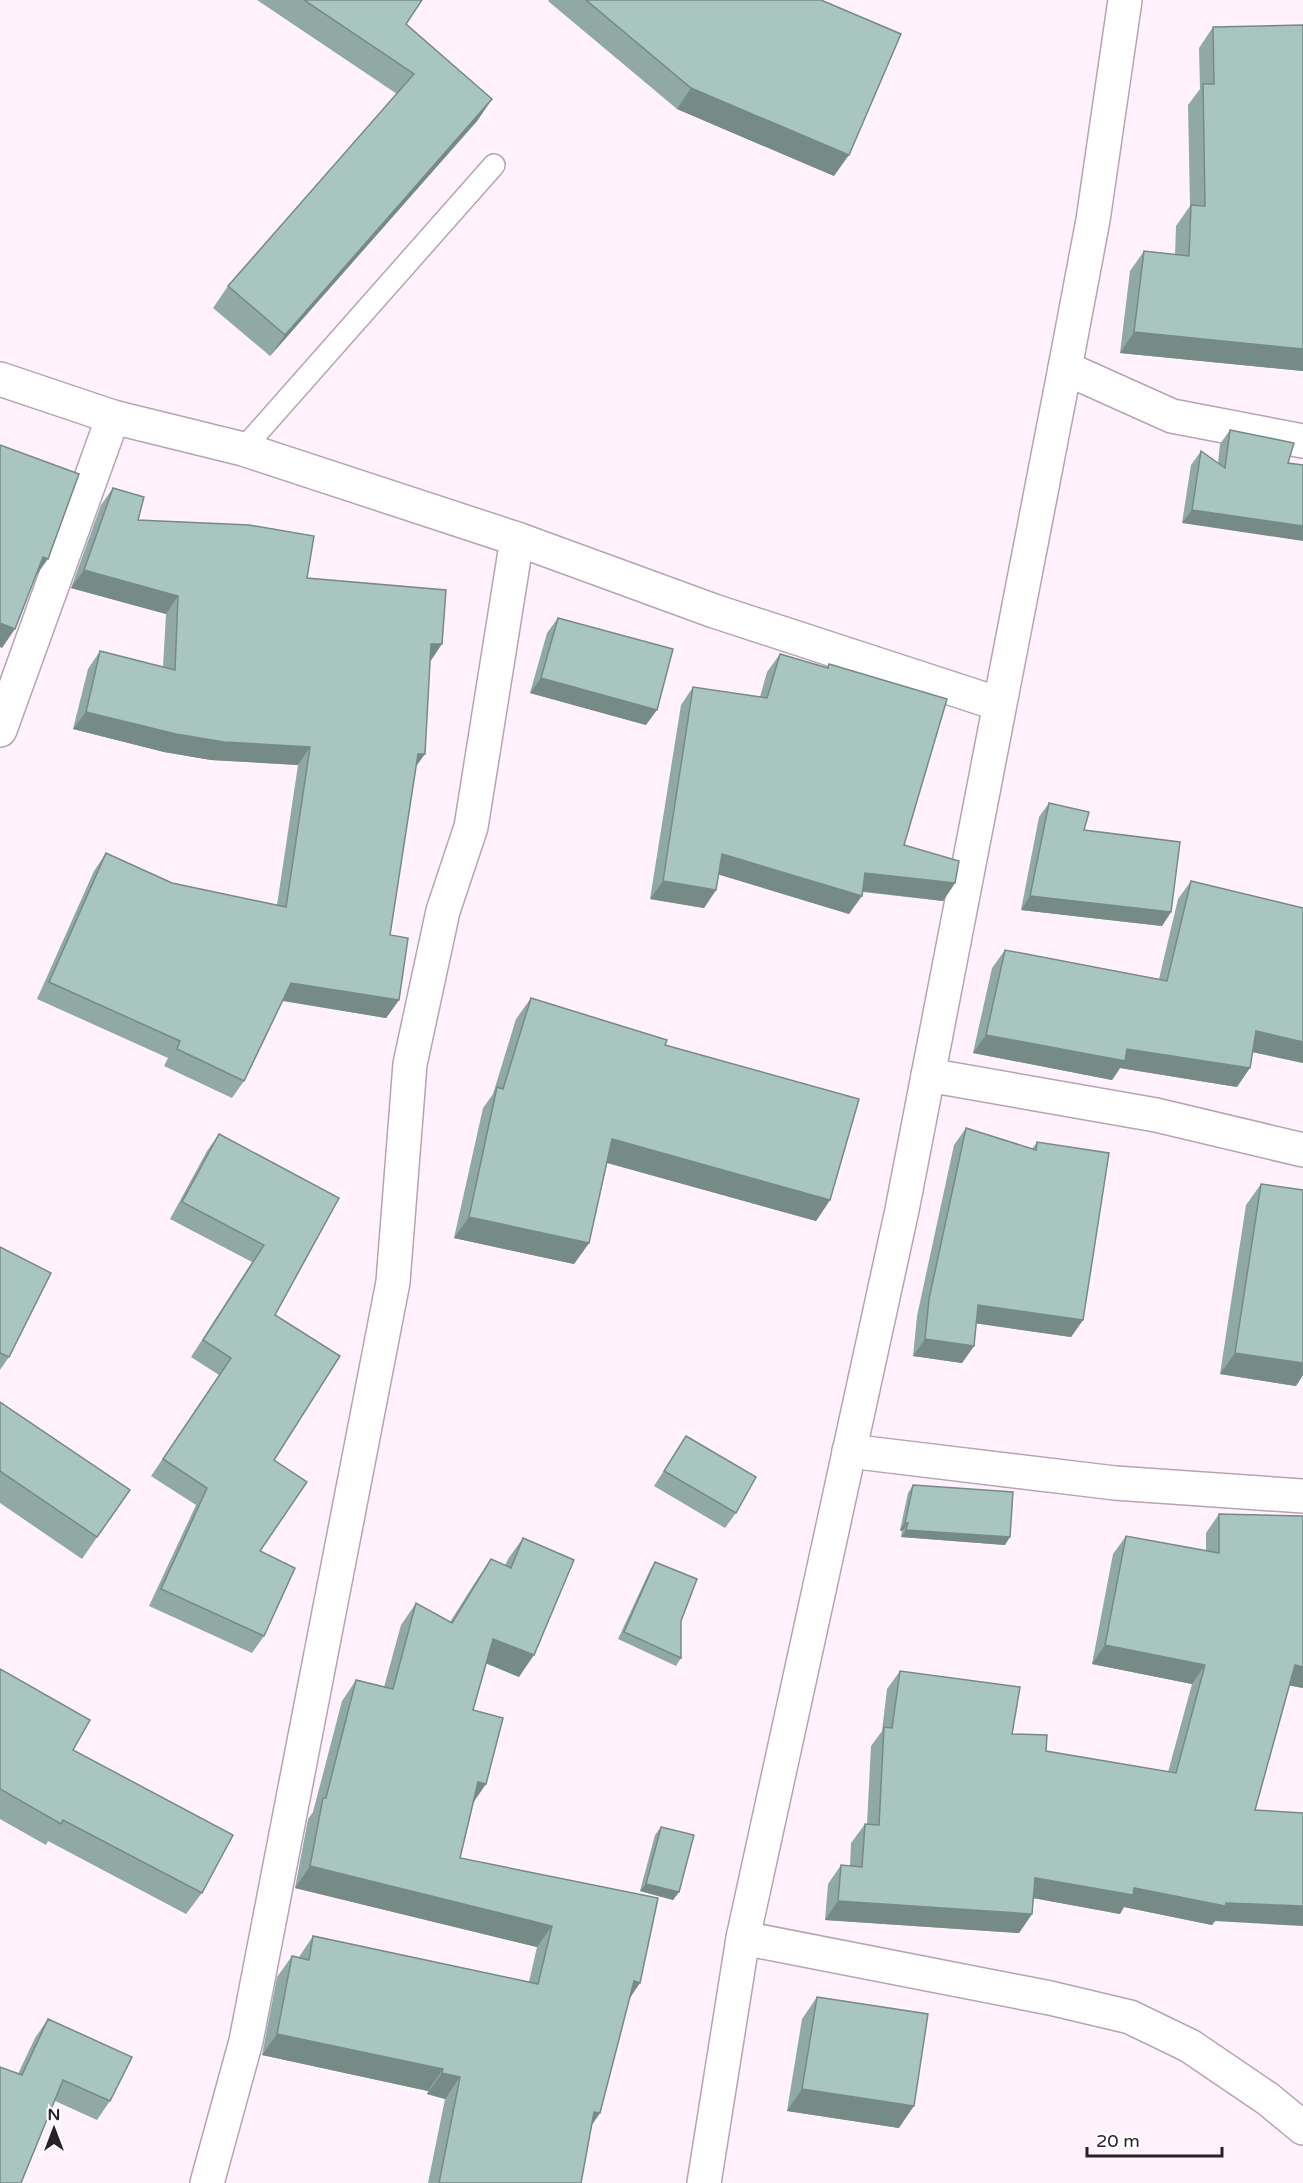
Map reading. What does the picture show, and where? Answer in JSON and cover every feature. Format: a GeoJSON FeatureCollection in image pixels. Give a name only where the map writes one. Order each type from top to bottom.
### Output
{"type":"FeatureCollection","features":[{"type":"Feature","properties":{"kind":"street"},"geometry":{"type":"LineString","coordinates":[[704,2183],[743,1938],[900,1221],[1065,368],[1093,220],[1125,0]]}},
{"type":"Feature","properties":{"kind":"street"},"geometry":{"type":"LineString","coordinates":[[1065,368],[1172,416],[1303,441]]}},
{"type":"Feature","properties":{"kind":"street"},"geometry":{"type":"LineString","coordinates":[[0,379],[113,417],[243,449],[517,539],[714,611],[999,704]]}},
{"type":"Feature","properties":{"kind":"street"},"geometry":{"type":"LineString","coordinates":[[0,730],[113,417]]}},
{"type":"Feature","properties":{"kind":"street"},"geometry":{"type":"LineString","coordinates":[[207,2183],[246,2040],[393,1282],[410,1064],[443,910],[471,827],[517,539]]}},
{"type":"Feature","properties":{"kind":"street"},"geometry":{"type":"LineString","coordinates":[[928,1075],[1156,1115],[1303,1150]]}},
{"type":"Feature","properties":{"kind":"street"},"geometry":{"type":"LineString","coordinates":[[849,1451],[1115,1483],[1303,1496]]}},
{"type":"Feature","properties":{"kind":"street"},"geometry":{"type":"LineString","coordinates":[[743,1938],[1050,1998],[1130,2017],[1190,2046],[1268,2099],[1303,2128]]}},
{"type":"Feature","properties":{"kind":"lane"},"geometry":{"type":"LineString","coordinates":[[243,449],[494,165]]}},
{"type":"Feature","properties":{"kind":"building"},"geometry":{"type":"Polygon","coordinates":[[[304,0],[422,0],[406,24],[492,99],[285,335],[228,286],[414,74],[304,0]]]}},
{"type":"Feature","properties":{"kind":"building"},"geometry":{"type":"Polygon","coordinates":[[[586,0],[821,0],[901,34],[849,155],[691,88],[586,0]]]}},
{"type":"Feature","properties":{"kind":"building"},"geometry":{"type":"Polygon","coordinates":[[[1303,25],[1303,349],[1134,332],[1144,251],[1189,256],[1191,205],[1205,206],[1203,84],[1214,84],[1213,27],[1303,25]]]}},
{"type":"Feature","properties":{"kind":"building"},"geometry":{"type":"Polygon","coordinates":[[[1230,430],[1294,443],[1288,463],[1303,465],[1303,526],[1192,510],[1201,451],[1225,468],[1230,430]]]}},
{"type":"Feature","properties":{"kind":"building"},"geometry":{"type":"Polygon","coordinates":[[[0,445],[79,474],[48,559],[43,557],[15,629],[0,623],[0,445]]]}},
{"type":"Feature","properties":{"kind":"building"},"geometry":{"type":"Polygon","coordinates":[[[113,488],[144,497],[138,520],[249,525],[314,536],[307,578],[446,590],[442,644],[431,644],[425,754],[418,754],[390,935],[408,938],[399,1000],[291,983],[244,1081],[177,1049],[180,1041],[49,982],[106,853],[172,883],[286,907],[310,747],[224,742],[176,734],[86,712],[100,651],[175,670],[178,596],[84,570],[113,488]]]}},
{"type":"Feature","properties":{"kind":"building"},"geometry":{"type":"Polygon","coordinates":[[[558,618],[673,649],[657,710],[541,678],[558,618]]]}},
{"type":"Feature","properties":{"kind":"building"},"geometry":{"type":"Polygon","coordinates":[[[780,654],[828,668],[829,664],[947,699],[904,845],[959,861],[955,883],[865,873],[862,896],[722,854],[716,890],[663,881],[693,687],[767,698],[780,654]]]}},
{"type":"Feature","properties":{"kind":"building"},"geometry":{"type":"Polygon","coordinates":[[[1049,803],[1089,812],[1084,830],[1180,842],[1171,912],[1030,896],[1049,803]]]}},
{"type":"Feature","properties":{"kind":"building"},"geometry":{"type":"Polygon","coordinates":[[[1191,881],[1303,908],[1303,1042],[1256,1031],[1250,1068],[1127,1049],[1125,1061],[986,1035],[1005,950],[1167,981],[1191,881]]]}},
{"type":"Feature","properties":{"kind":"building"},"geometry":{"type":"Polygon","coordinates":[[[531,998],[667,1040],[665,1045],[859,1099],[830,1200],[612,1139],[589,1243],[469,1217],[497,1087],[503,1089],[531,998]]]}},
{"type":"Feature","properties":{"kind":"building"},"geometry":{"type":"Polygon","coordinates":[[[966,1128],[1036,1150],[1037,1142],[1109,1153],[1083,1320],[978,1305],[974,1346],[925,1339],[929,1299],[966,1128]]]}},
{"type":"Feature","properties":{"kind":"building"},"geometry":{"type":"Polygon","coordinates":[[[219,1134],[339,1198],[275,1315],[340,1356],[274,1460],[307,1482],[260,1551],[295,1568],[264,1636],[161,1589],[207,1488],[163,1459],[231,1358],[203,1340],[264,1245],[182,1202],[219,1134]]]}},
{"type":"Feature","properties":{"kind":"building"},"geometry":{"type":"Polygon","coordinates":[[[1261,1184],[1303,1190],[1303,1363],[1235,1353],[1261,1184]]]}},
{"type":"Feature","properties":{"kind":"building"},"geometry":{"type":"Polygon","coordinates":[[[0,1247],[51,1273],[9,1357],[0,1353],[0,1247]]]}},
{"type":"Feature","properties":{"kind":"building"},"geometry":{"type":"Polygon","coordinates":[[[0,1402],[130,1490],[97,1537],[0,1471],[0,1402]]]}},
{"type":"Feature","properties":{"kind":"building"},"geometry":{"type":"Polygon","coordinates":[[[686,1436],[756,1477],[736,1513],[664,1471],[686,1436]]]}},
{"type":"Feature","properties":{"kind":"building"},"geometry":{"type":"Polygon","coordinates":[[[913,1485],[1013,1492],[1010,1537],[906,1530],[908,1523],[905,1523],[913,1485]]]}},
{"type":"Feature","properties":{"kind":"building"},"geometry":{"type":"Polygon","coordinates":[[[1219,1514],[1303,1516],[1303,1667],[1295,1665],[1255,1810],[1303,1813],[1303,1906],[1226,1903],[1225,1906],[1134,1888],[1133,1895],[1035,1878],[1032,1914],[838,1901],[841,1865],[862,1867],[865,1824],[879,1825],[884,1727],[892,1728],[900,1671],[1020,1687],[1012,1734],[1047,1735],[1046,1751],[1176,1773],[1205,1665],[1105,1645],[1126,1536],[1219,1553],[1219,1514]]]}},
{"type":"Feature","properties":{"kind":"building"},"geometry":{"type":"Polygon","coordinates":[[[523,1538],[574,1560],[534,1655],[493,1639],[473,1710],[503,1718],[486,1784],[478,1782],[460,1858],[658,1898],[640,1983],[634,1981],[600,2113],[594,2112],[581,2183],[439,2183],[460,2077],[442,2073],[443,2069],[277,2034],[292,1956],[309,1960],[313,1936],[538,1984],[552,1926],[310,1866],[323,1798],[326,1798],[356,1680],[393,1689],[416,1603],[452,1623],[491,1559],[511,1568],[523,1538]]]}},
{"type":"Feature","properties":{"kind":"building"},"geometry":{"type":"Polygon","coordinates":[[[655,1562],[697,1579],[681,1621],[681,1658],[624,1632],[655,1562]]]}},
{"type":"Feature","properties":{"kind":"building"},"geometry":{"type":"Polygon","coordinates":[[[0,1669],[90,1720],[73,1750],[233,1835],[202,1893],[63,1820],[61,1824],[0,1789],[0,1669]]]}},
{"type":"Feature","properties":{"kind":"building"},"geometry":{"type":"Polygon","coordinates":[[[661,1827],[694,1835],[679,1892],[646,1884],[661,1827]]]}},
{"type":"Feature","properties":{"kind":"building"},"geometry":{"type":"Polygon","coordinates":[[[817,1997],[928,2014],[914,2106],[802,2089],[817,1997]]]}},
{"type":"Feature","properties":{"kind":"building"},"geometry":{"type":"Polygon","coordinates":[[[48,2019],[132,2057],[110,2101],[63,2080],[21,2183],[0,2183],[0,2067],[22,2075],[48,2019]]]}}]}
